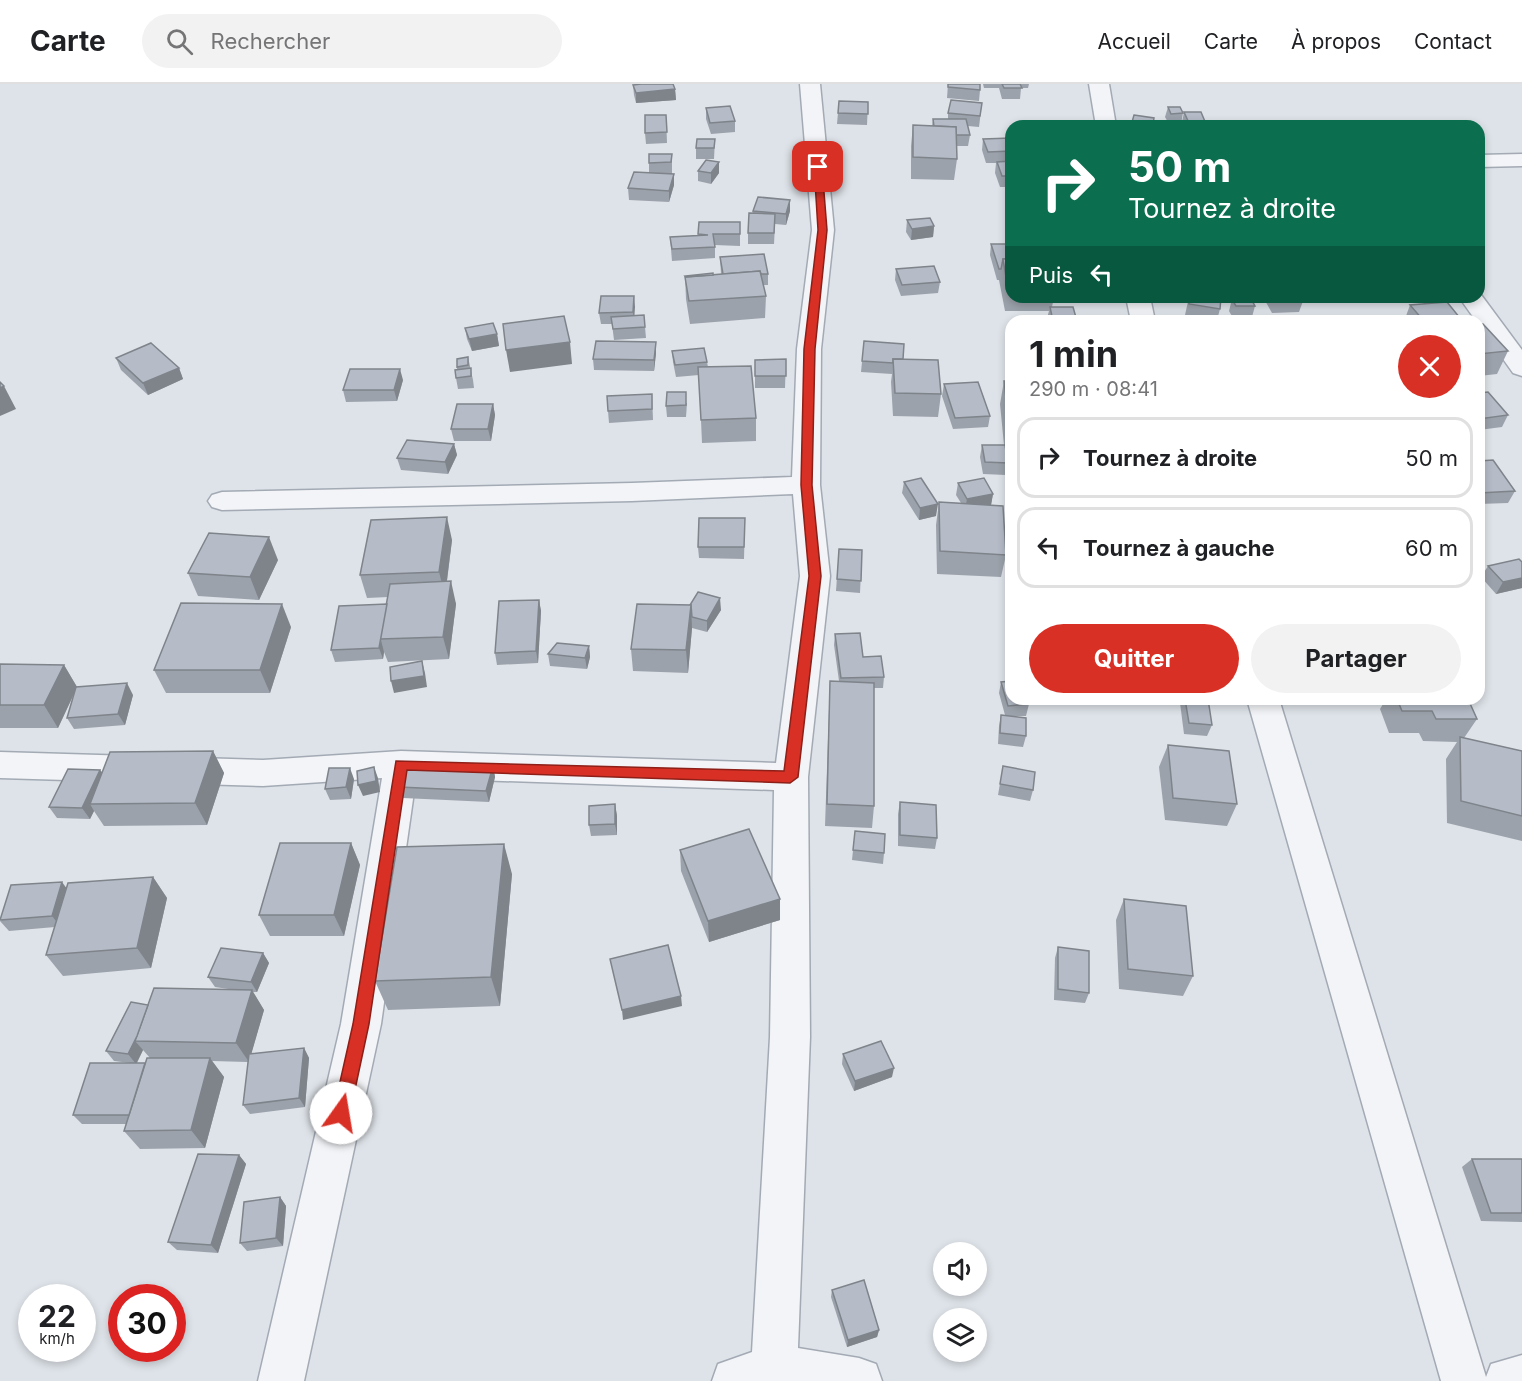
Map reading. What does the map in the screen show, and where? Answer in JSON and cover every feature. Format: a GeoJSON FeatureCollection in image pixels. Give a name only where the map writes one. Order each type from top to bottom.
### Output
{"type":"FeatureCollection","features":[{"type":"Feature","properties":{"kind":"street"},"geometry":{"type":"LineString","coordinates":[[810,84],[823,230],[810,349],[806,485],[815,576],[790,777],[790,1037],[754,1375],[860,1381]]}},
{"type":"Feature","properties":{"kind":"street"},"geometry":{"type":"LineString","coordinates":[[1099,84],[1105,120]]}},
{"type":"Feature","properties":{"kind":"street"},"geometry":{"type":"LineString","coordinates":[[1485,161],[1522,160]]}},
{"type":"Feature","properties":{"kind":"street"},"geometry":{"type":"LineString","coordinates":[[1485,316],[1522,369]]}},
{"type":"Feature","properties":{"kind":"street"},"geometry":{"type":"LineString","coordinates":[[222,501],[632,492],[806,485]]}},
{"type":"Feature","properties":{"kind":"street"},"geometry":{"type":"LineString","coordinates":[[1265,705],[1464,1381]]}},
{"type":"Feature","properties":{"kind":"street"},"geometry":{"type":"LineString","coordinates":[[0,765],[263,773],[401,764],[790,777]]}},
{"type":"Feature","properties":{"kind":"street"},"geometry":{"type":"LineString","coordinates":[[281,1381],[361,1024],[401,764]]}},
{"type":"Feature","properties":{"kind":"street"},"geometry":{"type":"LineString","coordinates":[[1508,1381],[1522,1378]]}},
{"type":"Feature","properties":{"kind":"building"},"geometry":{"type":"Polygon","coordinates":[[[673,84],[675,89],[636,93],[633,85],[673,84]]]}},
{"type":"Feature","properties":{"kind":"building"},"geometry":{"type":"Polygon","coordinates":[[[948,84],[980,84],[980,90],[948,87],[948,84]]]}},
{"type":"Feature","properties":{"kind":"building"},"geometry":{"type":"Polygon","coordinates":[[[1002,84],[1020,84],[1022,88],[1004,88],[1002,84]]]}},
{"type":"Feature","properties":{"kind":"building"},"geometry":{"type":"Polygon","coordinates":[[[951,100],[982,103],[980,116],[948,113],[951,100]]]}},
{"type":"Feature","properties":{"kind":"building"},"geometry":{"type":"Polygon","coordinates":[[[839,101],[868,102],[868,114],[838,113],[839,101]]]}},
{"type":"Feature","properties":{"kind":"building"},"geometry":{"type":"Polygon","coordinates":[[[730,106],[735,121],[710,123],[706,108],[730,106]]]}},
{"type":"Feature","properties":{"kind":"building"},"geometry":{"type":"Polygon","coordinates":[[[1168,107],[1180,107],[1183,113],[1171,114],[1168,107]]]}},
{"type":"Feature","properties":{"kind":"building"},"geometry":{"type":"Polygon","coordinates":[[[1184,112],[1201,112],[1204,120],[1188,120],[1184,112]]]}},
{"type":"Feature","properties":{"kind":"building"},"geometry":{"type":"Polygon","coordinates":[[[645,115],[666,115],[667,132],[645,133],[645,115]]]}},
{"type":"Feature","properties":{"kind":"building"},"geometry":{"type":"Polygon","coordinates":[[[1134,115],[1154,118],[1154,120],[1133,120],[1134,115]]]}},
{"type":"Feature","properties":{"kind":"building"},"geometry":{"type":"Polygon","coordinates":[[[933,119],[966,119],[970,135],[956,135],[956,127],[934,126],[933,119]]]}},
{"type":"Feature","properties":{"kind":"building"},"geometry":{"type":"Polygon","coordinates":[[[913,125],[956,127],[957,159],[913,157],[913,125]]]}},
{"type":"Feature","properties":{"kind":"building"},"geometry":{"type":"Polygon","coordinates":[[[1005,138],[1005,151],[988,152],[983,139],[1005,138]]]}},
{"type":"Feature","properties":{"kind":"building"},"geometry":{"type":"Polygon","coordinates":[[[697,139],[715,139],[714,148],[696,148],[697,139]]]}},
{"type":"Feature","properties":{"kind":"building"},"geometry":{"type":"Polygon","coordinates":[[[649,154],[672,154],[671,162],[649,163],[649,154]]]}},
{"type":"Feature","properties":{"kind":"building"},"geometry":{"type":"Polygon","coordinates":[[[706,160],[719,162],[711,173],[698,171],[706,160]]]}},
{"type":"Feature","properties":{"kind":"building"},"geometry":{"type":"Polygon","coordinates":[[[1005,161],[1005,176],[1002,176],[997,162],[1005,161]]]}},
{"type":"Feature","properties":{"kind":"building"},"geometry":{"type":"Polygon","coordinates":[[[634,172],[674,174],[669,191],[628,188],[634,172]]]}},
{"type":"Feature","properties":{"kind":"building"},"geometry":{"type":"Polygon","coordinates":[[[758,197],[790,200],[786,214],[753,211],[758,197]]]}},
{"type":"Feature","properties":{"kind":"building"},"geometry":{"type":"Polygon","coordinates":[[[749,213],[775,214],[774,233],[748,233],[749,213]]]}},
{"type":"Feature","properties":{"kind":"building"},"geometry":{"type":"Polygon","coordinates":[[[930,218],[934,226],[912,229],[907,220],[930,218]]]}},
{"type":"Feature","properties":{"kind":"building"},"geometry":{"type":"Polygon","coordinates":[[[699,222],[740,222],[740,234],[713,234],[715,247],[672,249],[670,237],[708,235],[698,234],[699,222]]]}},
{"type":"Feature","properties":{"kind":"building"},"geometry":{"type":"Polygon","coordinates":[[[991,244],[1005,244],[1005,259],[999,269],[991,244]]]}},
{"type":"Feature","properties":{"kind":"building"},"geometry":{"type":"Polygon","coordinates":[[[764,254],[768,274],[761,274],[760,271],[723,274],[720,257],[764,254]]]}},
{"type":"Feature","properties":{"kind":"building"},"geometry":{"type":"Polygon","coordinates":[[[934,266],[940,282],[902,285],[896,269],[934,266]]]}},
{"type":"Feature","properties":{"kind":"building"},"geometry":{"type":"Polygon","coordinates":[[[760,271],[766,296],[689,301],[685,277],[760,271]]]}},
{"type":"Feature","properties":{"kind":"building"},"geometry":{"type":"Polygon","coordinates":[[[713,273],[713,275],[685,276],[713,273]]]}},
{"type":"Feature","properties":{"kind":"building"},"geometry":{"type":"Polygon","coordinates":[[[601,296],[634,296],[633,312],[599,313],[601,296]]]}},
{"type":"Feature","properties":{"kind":"building"},"geometry":{"type":"Polygon","coordinates":[[[1189,303],[1220,303],[1220,309],[1189,303]]]}},
{"type":"Feature","properties":{"kind":"building"},"geometry":{"type":"Polygon","coordinates":[[[1234,303],[1253,303],[1255,306],[1236,306],[1234,303]]]}},
{"type":"Feature","properties":{"kind":"building"},"geometry":{"type":"Polygon","coordinates":[[[1448,303],[1458,315],[1419,315],[1410,305],[1448,303]]]}},
{"type":"Feature","properties":{"kind":"building"},"geometry":{"type":"Polygon","coordinates":[[[1050,307],[1073,307],[1075,315],[1052,315],[1050,307]]]}},
{"type":"Feature","properties":{"kind":"building"},"geometry":{"type":"Polygon","coordinates":[[[644,315],[645,327],[613,329],[611,317],[644,315]]]}},
{"type":"Feature","properties":{"kind":"building"},"geometry":{"type":"Polygon","coordinates":[[[564,316],[570,342],[506,350],[503,324],[564,316]]]}},
{"type":"Feature","properties":{"kind":"building"},"geometry":{"type":"Polygon","coordinates":[[[493,323],[497,334],[469,339],[465,328],[493,323]]]}},
{"type":"Feature","properties":{"kind":"building"},"geometry":{"type":"Polygon","coordinates":[[[1485,326],[1508,351],[1485,353],[1485,326]]]}},
{"type":"Feature","properties":{"kind":"building"},"geometry":{"type":"Polygon","coordinates":[[[596,341],[656,342],[654,360],[593,359],[596,341]]]}},
{"type":"Feature","properties":{"kind":"building"},"geometry":{"type":"Polygon","coordinates":[[[864,341],[904,344],[903,359],[893,359],[893,363],[862,361],[864,341]]]}},
{"type":"Feature","properties":{"kind":"building"},"geometry":{"type":"Polygon","coordinates":[[[151,343],[179,368],[143,383],[116,358],[151,343]]]}},
{"type":"Feature","properties":{"kind":"building"},"geometry":{"type":"Polygon","coordinates":[[[704,348],[707,362],[675,365],[672,351],[704,348]]]}},
{"type":"Feature","properties":{"kind":"building"},"geometry":{"type":"Polygon","coordinates":[[[468,357],[468,365],[457,367],[457,359],[468,357]]]}},
{"type":"Feature","properties":{"kind":"building"},"geometry":{"type":"Polygon","coordinates":[[[786,359],[786,376],[755,376],[755,360],[786,359]]]}},
{"type":"Feature","properties":{"kind":"building"},"geometry":{"type":"Polygon","coordinates":[[[893,359],[938,360],[941,394],[895,393],[893,359]]]}},
{"type":"Feature","properties":{"kind":"building"},"geometry":{"type":"Polygon","coordinates":[[[751,366],[756,418],[701,420],[698,367],[751,366]]]}},
{"type":"Feature","properties":{"kind":"building"},"geometry":{"type":"Polygon","coordinates":[[[471,368],[471,376],[456,378],[455,370],[471,368]]]}},
{"type":"Feature","properties":{"kind":"building"},"geometry":{"type":"Polygon","coordinates":[[[350,369],[400,369],[394,390],[343,390],[350,369]]]}},
{"type":"Feature","properties":{"kind":"building"},"geometry":{"type":"Polygon","coordinates":[[[978,382],[990,416],[955,418],[944,384],[978,382]]]}},
{"type":"Feature","properties":{"kind":"building"},"geometry":{"type":"Polygon","coordinates":[[[667,392],[686,392],[686,405],[666,406],[667,392]]]}},
{"type":"Feature","properties":{"kind":"building"},"geometry":{"type":"Polygon","coordinates":[[[1485,392],[1488,392],[1508,415],[1485,418],[1485,392]]]}},
{"type":"Feature","properties":{"kind":"building"},"geometry":{"type":"Polygon","coordinates":[[[652,394],[652,409],[608,411],[607,396],[652,394]]]}},
{"type":"Feature","properties":{"kind":"building"},"geometry":{"type":"Polygon","coordinates":[[[457,404],[493,404],[488,429],[451,429],[457,404]]]}},
{"type":"Feature","properties":{"kind":"building"},"geometry":{"type":"Polygon","coordinates":[[[407,440],[454,444],[445,462],[397,458],[407,440]]]}},
{"type":"Feature","properties":{"kind":"building"},"geometry":{"type":"Polygon","coordinates":[[[982,445],[1005,445],[1005,463],[985,462],[982,445]]]}},
{"type":"Feature","properties":{"kind":"building"},"geometry":{"type":"Polygon","coordinates":[[[1493,460],[1515,491],[1485,493],[1485,461],[1493,460]]]}},
{"type":"Feature","properties":{"kind":"building"},"geometry":{"type":"Polygon","coordinates":[[[921,478],[938,504],[920,508],[904,482],[921,478]]]}},
{"type":"Feature","properties":{"kind":"building"},"geometry":{"type":"Polygon","coordinates":[[[984,478],[993,494],[967,499],[958,483],[984,478]]]}},
{"type":"Feature","properties":{"kind":"building"},"geometry":{"type":"Polygon","coordinates":[[[939,502],[1003,506],[1005,555],[940,551],[939,502]]]}},
{"type":"Feature","properties":{"kind":"building"},"geometry":{"type":"Polygon","coordinates":[[[447,517],[439,572],[360,575],[371,520],[447,517]]]}},
{"type":"Feature","properties":{"kind":"building"},"geometry":{"type":"Polygon","coordinates":[[[699,518],[745,518],[744,547],[698,547],[699,518]]]}},
{"type":"Feature","properties":{"kind":"building"},"geometry":{"type":"Polygon","coordinates":[[[209,533],[269,537],[250,577],[188,573],[209,533]]]}},
{"type":"Feature","properties":{"kind":"building"},"geometry":{"type":"Polygon","coordinates":[[[839,549],[862,550],[861,581],[837,579],[839,549]]]}},
{"type":"Feature","properties":{"kind":"building"},"geometry":{"type":"Polygon","coordinates":[[[1519,559],[1522,562],[1522,578],[1503,582],[1488,566],[1519,559]]]}},
{"type":"Feature","properties":{"kind":"building"},"geometry":{"type":"Polygon","coordinates":[[[451,581],[443,637],[380,639],[390,584],[451,581]]]}},
{"type":"Feature","properties":{"kind":"building"},"geometry":{"type":"Polygon","coordinates":[[[698,592],[720,598],[707,621],[692,617],[690,605],[698,592]]]}},
{"type":"Feature","properties":{"kind":"building"},"geometry":{"type":"Polygon","coordinates":[[[539,600],[536,651],[495,653],[499,601],[539,600]]]}},
{"type":"Feature","properties":{"kind":"building"},"geometry":{"type":"Polygon","coordinates":[[[181,603],[282,604],[260,670],[154,670],[181,603]]]}},
{"type":"Feature","properties":{"kind":"building"},"geometry":{"type":"Polygon","coordinates":[[[387,604],[379,648],[331,650],[339,606],[387,604]]]}},
{"type":"Feature","properties":{"kind":"building"},"geometry":{"type":"Polygon","coordinates":[[[637,604],[691,605],[686,650],[631,649],[637,604]]]}},
{"type":"Feature","properties":{"kind":"building"},"geometry":{"type":"Polygon","coordinates":[[[860,633],[863,657],[881,656],[884,677],[841,678],[835,634],[860,633]]]}},
{"type":"Feature","properties":{"kind":"building"},"geometry":{"type":"Polygon","coordinates":[[[557,643],[589,646],[585,658],[548,654],[557,643]]]}},
{"type":"Feature","properties":{"kind":"building"},"geometry":{"type":"Polygon","coordinates":[[[422,661],[424,676],[391,681],[390,667],[422,661]]]}},
{"type":"Feature","properties":{"kind":"building"},"geometry":{"type":"Polygon","coordinates":[[[0,664],[64,665],[44,705],[0,705],[0,664]]]}},
{"type":"Feature","properties":{"kind":"building"},"geometry":{"type":"Polygon","coordinates":[[[830,681],[874,683],[874,806],[827,804],[830,681]]]}},
{"type":"Feature","properties":{"kind":"building"},"geometry":{"type":"Polygon","coordinates":[[[1001,682],[1005,682],[1005,696],[1001,682]]]}},
{"type":"Feature","properties":{"kind":"building"},"geometry":{"type":"Polygon","coordinates":[[[127,683],[118,714],[67,718],[76,687],[127,683]]]}},
{"type":"Feature","properties":{"kind":"building"},"geometry":{"type":"Polygon","coordinates":[[[1186,705],[1209,705],[1212,725],[1189,723],[1186,705]]]}},
{"type":"Feature","properties":{"kind":"building"},"geometry":{"type":"Polygon","coordinates":[[[1400,705],[1471,705],[1477,719],[1436,719],[1432,711],[1402,711],[1400,705]]]}},
{"type":"Feature","properties":{"kind":"building"},"geometry":{"type":"Polygon","coordinates":[[[1001,715],[1026,718],[1026,736],[1000,733],[1001,715]]]}},
{"type":"Feature","properties":{"kind":"building"},"geometry":{"type":"Polygon","coordinates":[[[1460,737],[1522,751],[1522,816],[1461,801],[1460,737]]]}},
{"type":"Feature","properties":{"kind":"building"},"geometry":{"type":"Polygon","coordinates":[[[1168,745],[1229,751],[1237,804],[1173,798],[1168,745]]]}},
{"type":"Feature","properties":{"kind":"building"},"geometry":{"type":"Polygon","coordinates":[[[213,751],[195,803],[90,804],[110,752],[213,751]]]}},
{"type":"Feature","properties":{"kind":"building"},"geometry":{"type":"Polygon","coordinates":[[[407,762],[493,766],[486,791],[399,787],[407,762]]]}},
{"type":"Feature","properties":{"kind":"building"},"geometry":{"type":"Polygon","coordinates":[[[1003,766],[1035,772],[1033,790],[1000,784],[1003,766]]]}},
{"type":"Feature","properties":{"kind":"building"},"geometry":{"type":"Polygon","coordinates":[[[374,767],[376,781],[358,785],[357,771],[374,767]]]}},
{"type":"Feature","properties":{"kind":"building"},"geometry":{"type":"Polygon","coordinates":[[[329,768],[350,768],[346,787],[325,789],[329,768]]]}},
{"type":"Feature","properties":{"kind":"building"},"geometry":{"type":"Polygon","coordinates":[[[68,769],[100,770],[82,808],[49,807],[68,769]]]}},
{"type":"Feature","properties":{"kind":"building"},"geometry":{"type":"Polygon","coordinates":[[[900,802],[936,805],[937,838],[900,835],[900,802]]]}},
{"type":"Feature","properties":{"kind":"building"},"geometry":{"type":"Polygon","coordinates":[[[615,804],[615,824],[589,825],[589,806],[615,804]]]}},
{"type":"Feature","properties":{"kind":"building"},"geometry":{"type":"Polygon","coordinates":[[[749,829],[780,899],[708,921],[680,850],[749,829]]]}},
{"type":"Feature","properties":{"kind":"building"},"geometry":{"type":"Polygon","coordinates":[[[855,831],[885,834],[884,853],[853,850],[855,831]]]}},
{"type":"Feature","properties":{"kind":"building"},"geometry":{"type":"Polygon","coordinates":[[[280,843],[351,843],[334,915],[259,915],[280,843]]]}},
{"type":"Feature","properties":{"kind":"building"},"geometry":{"type":"Polygon","coordinates":[[[504,844],[491,977],[375,981],[397,847],[504,844]]]}},
{"type":"Feature","properties":{"kind":"building"},"geometry":{"type":"Polygon","coordinates":[[[153,877],[137,948],[46,955],[68,883],[153,877]]]}},
{"type":"Feature","properties":{"kind":"building"},"geometry":{"type":"Polygon","coordinates":[[[62,882],[52,916],[0,920],[11,885],[62,882]]]}},
{"type":"Feature","properties":{"kind":"building"},"geometry":{"type":"Polygon","coordinates":[[[1124,899],[1186,906],[1193,976],[1128,969],[1124,899]]]}},
{"type":"Feature","properties":{"kind":"building"},"geometry":{"type":"Polygon","coordinates":[[[668,945],[681,996],[622,1010],[610,959],[668,945]]]}},
{"type":"Feature","properties":{"kind":"building"},"geometry":{"type":"Polygon","coordinates":[[[1058,947],[1089,951],[1089,993],[1058,989],[1058,947]]]}},
{"type":"Feature","properties":{"kind":"building"},"geometry":{"type":"Polygon","coordinates":[[[221,948],[263,953],[251,982],[208,977],[221,948]]]}},
{"type":"Feature","properties":{"kind":"building"},"geometry":{"type":"Polygon","coordinates":[[[154,988],[252,990],[236,1043],[135,1041],[154,988]]]}},
{"type":"Feature","properties":{"kind":"building"},"geometry":{"type":"Polygon","coordinates":[[[131,1002],[148,1005],[128,1054],[106,1051],[131,1002]]]}},
{"type":"Feature","properties":{"kind":"building"},"geometry":{"type":"Polygon","coordinates":[[[881,1041],[894,1068],[855,1081],[843,1054],[881,1041]]]}},
{"type":"Feature","properties":{"kind":"building"},"geometry":{"type":"Polygon","coordinates":[[[304,1048],[299,1098],[243,1105],[249,1054],[304,1048]]]}},
{"type":"Feature","properties":{"kind":"building"},"geometry":{"type":"Polygon","coordinates":[[[147,1058],[210,1058],[191,1130],[124,1131],[147,1058]]]}},
{"type":"Feature","properties":{"kind":"building"},"geometry":{"type":"Polygon","coordinates":[[[90,1063],[145,1063],[129,1115],[73,1115],[90,1063]]]}},
{"type":"Feature","properties":{"kind":"building"},"geometry":{"type":"Polygon","coordinates":[[[198,1154],[239,1155],[211,1245],[168,1242],[198,1154]]]}},
{"type":"Feature","properties":{"kind":"building"},"geometry":{"type":"Polygon","coordinates":[[[1472,1159],[1522,1159],[1522,1213],[1491,1213],[1472,1159]]]}},
{"type":"Feature","properties":{"kind":"building"},"geometry":{"type":"Polygon","coordinates":[[[280,1197],[276,1238],[240,1243],[244,1202],[280,1197]]]}},
{"type":"Feature","properties":{"kind":"building"},"geometry":{"type":"Polygon","coordinates":[[[864,1280],[879,1330],[848,1340],[832,1290],[864,1280]]]}},
{"type":"Feature","properties":{"kind":"route"},"geometry":{"type":"LineString","coordinates":[[341,1113],[361,1024],[401,764],[790,777],[815,576],[806,485],[810,349],[823,230],[818,167]]}}]}
